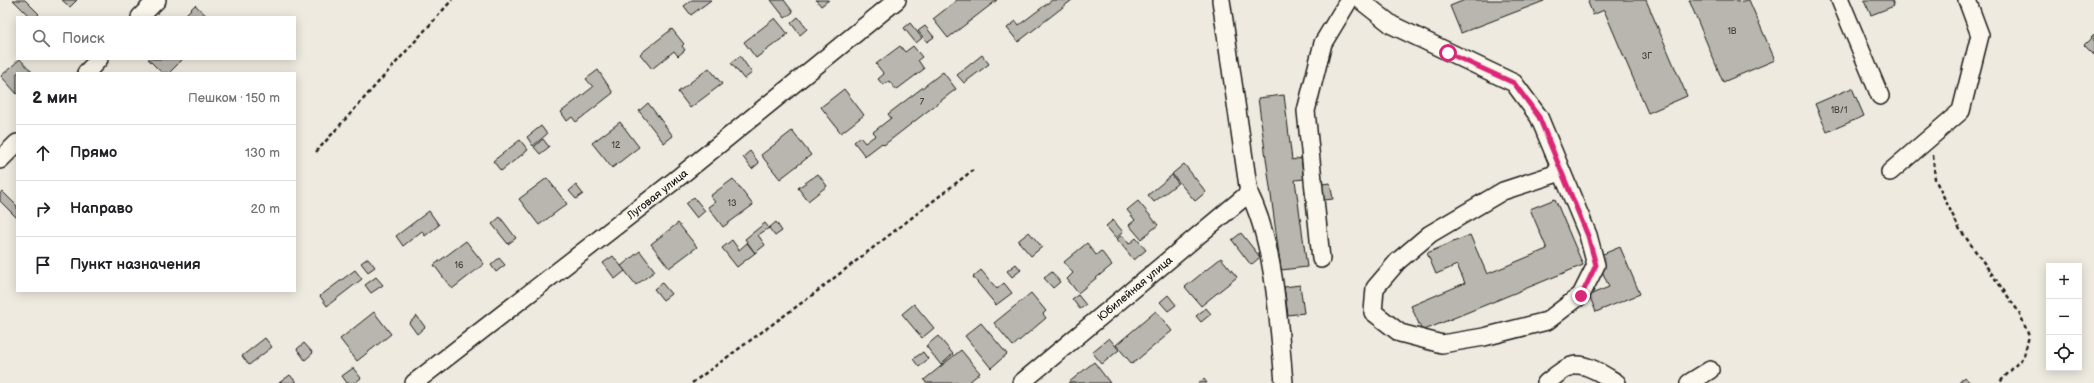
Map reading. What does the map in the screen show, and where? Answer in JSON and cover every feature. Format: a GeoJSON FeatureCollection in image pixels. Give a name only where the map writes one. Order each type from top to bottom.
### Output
{"type":"FeatureCollection","features":[{"type":"Feature","properties":{"kind":"street"},"geometry":{"type":"LineString","coordinates":[[141,16],[157,0]]}},
{"type":"Feature","properties":{"kind":"street","name":"Луговая улица"},"geometry":{"type":"LineString","coordinates":[[414,383],[674,181],[897,0]]}},
{"type":"Feature","properties":{"kind":"street"},"geometry":{"type":"LineString","coordinates":[[1221,0],[1249,193],[1258,210],[1278,314],[1284,383]]}},
{"type":"Feature","properties":{"kind":"street"},"geometry":{"type":"LineString","coordinates":[[1321,259],[1306,111],[1323,43],[1349,0]]}},
{"type":"Feature","properties":{"kind":"street"},"geometry":{"type":"LineString","coordinates":[[1364,0],[1364,3],[1392,25],[1514,83],[1539,117],[1588,236],[1596,265],[1581,296],[1547,321],[1484,337],[1442,344],[1400,333],[1373,312],[1375,288],[1398,261],[1430,234],[1503,190],[1561,172]]}},
{"type":"Feature","properties":{"kind":"street"},"geometry":{"type":"LineString","coordinates":[[1840,0],[1880,96]]}},
{"type":"Feature","properties":{"kind":"street"},"geometry":{"type":"LineString","coordinates":[[1890,172],[1961,111],[1980,34],[1967,0]]}},
{"type":"Feature","properties":{"kind":"street"},"geometry":{"type":"LineString","coordinates":[[87,72],[98,60]]}},
{"type":"Feature","properties":{"kind":"street"},"geometry":{"type":"LineString","coordinates":[[0,160],[16,144]]}},
{"type":"Feature","properties":{"kind":"street","name":"Юбилейная улица"},"geometry":{"type":"LineString","coordinates":[[1021,383],[1249,193]]}},
{"type":"Feature","properties":{"kind":"street"},"geometry":{"type":"LineString","coordinates":[[1546,383],[1558,374],[1576,365],[1599,372],[1616,383]]}},
{"type":"Feature","properties":{"kind":"street"},"geometry":{"type":"LineString","coordinates":[[1689,383],[1710,370]]}},
{"type":"Feature","properties":{"kind":"path"},"geometry":{"type":"LineString","coordinates":[[316,152],[452,0]]}},
{"type":"Feature","properties":{"kind":"path"},"geometry":{"type":"LineString","coordinates":[[1932,136],[1935,179],[1959,228],[2019,312],[2029,336],[2024,356],[1999,383]]}},
{"type":"Feature","properties":{"kind":"path"},"geometry":{"type":"LineString","coordinates":[[692,383],[811,296],[972,170]]}},
{"type":"Feature","properties":{"kind":"building"},"geometry":{"type":"Polygon","coordinates":[[[13,0],[25,0],[39,14],[37,16],[29,16],[13,0]]]}},
{"type":"Feature","properties":{"kind":"building"},"geometry":{"type":"Polygon","coordinates":[[[62,0],[77,0],[70,7],[62,0]]]}},
{"type":"Feature","properties":{"kind":"building"},"geometry":{"type":"Polygon","coordinates":[[[692,0],[711,0],[691,15],[684,6],[692,0]]]}},
{"type":"Feature","properties":{"kind":"building"},"geometry":{"type":"Polygon","coordinates":[[[771,0],[784,0],[793,12],[785,18],[771,0]]]}},
{"type":"Feature","properties":{"kind":"building"},"geometry":{"type":"Polygon","coordinates":[[[816,0],[829,0],[821,6],[816,0]]]}},
{"type":"Feature","properties":{"kind":"building"},"geometry":{"type":"Polygon","coordinates":[[[957,0],[997,0],[948,38],[933,19],[957,0]]]}},
{"type":"Feature","properties":{"kind":"building"},"geometry":{"type":"Polygon","coordinates":[[[1052,0],[1072,0],[1018,42],[1007,28],[1016,21],[1019,25],[1052,0]]]}},
{"type":"Feature","properties":{"kind":"building"},"geometry":{"type":"Polygon","coordinates":[[[1465,0],[1544,1],[1461,33],[1450,6],[1465,0]]]}},
{"type":"Feature","properties":{"kind":"building"},"geometry":{"type":"Polygon","coordinates":[[[1591,0],[1646,0],[1687,96],[1648,113],[1604,10],[1593,15],[1588,2],[1591,0]]]}},
{"type":"Feature","properties":{"kind":"building"},"geometry":{"type":"Polygon","coordinates":[[[1689,0],[1735,0],[1736,2],[1749,0],[1775,60],[1723,82],[1689,0]]]}},
{"type":"Feature","properties":{"kind":"building"},"geometry":{"type":"Polygon","coordinates":[[[1864,0],[1892,0],[1894,6],[1871,15],[1864,0]]]}},
{"type":"Feature","properties":{"kind":"building"},"geometry":{"type":"Polygon","coordinates":[[[195,5],[207,16],[184,16],[195,5]]]}},
{"type":"Feature","properties":{"kind":"building"},"geometry":{"type":"Polygon","coordinates":[[[798,17],[807,29],[800,35],[791,23],[798,17]]]}},
{"type":"Feature","properties":{"kind":"building"},"geometry":{"type":"Polygon","coordinates":[[[775,18],[788,34],[756,58],[744,42],[775,18]]]}},
{"type":"Feature","properties":{"kind":"building"},"geometry":{"type":"Polygon","coordinates":[[[910,23],[922,38],[916,43],[904,28],[910,23]]]}},
{"type":"Feature","properties":{"kind":"building"},"geometry":{"type":"Polygon","coordinates":[[[925,26],[934,37],[927,42],[918,31],[925,26]]]}},
{"type":"Feature","properties":{"kind":"building"},"geometry":{"type":"Polygon","coordinates":[[[672,29],[684,44],[682,46],[685,50],[678,56],[674,51],[652,69],[640,54],[672,29]]]}},
{"type":"Feature","properties":{"kind":"building"},"geometry":{"type":"Polygon","coordinates":[[[2094,35],[2094,55],[2084,45],[2094,35]]]}},
{"type":"Feature","properties":{"kind":"building"},"geometry":{"type":"Polygon","coordinates":[[[900,46],[905,52],[913,46],[922,57],[918,60],[924,69],[896,90],[889,81],[883,85],[878,79],[884,74],[876,64],[900,46]]]}},
{"type":"Feature","properties":{"kind":"building"},"geometry":{"type":"Polygon","coordinates":[[[982,55],[989,64],[964,83],[957,75],[982,55]]]}},
{"type":"Feature","properties":{"kind":"building"},"geometry":{"type":"Polygon","coordinates":[[[740,56],[752,73],[744,79],[731,63],[740,56]]]}},
{"type":"Feature","properties":{"kind":"building"},"geometry":{"type":"Polygon","coordinates":[[[19,60],[21,60],[32,72],[16,72],[16,93],[1,76],[19,60]]]}},
{"type":"Feature","properties":{"kind":"building"},"geometry":{"type":"Polygon","coordinates":[[[149,60],[182,60],[170,72],[161,72],[149,60]]]}},
{"type":"Feature","properties":{"kind":"building"},"geometry":{"type":"Polygon","coordinates":[[[709,68],[722,84],[690,108],[678,92],[709,68]]]}},
{"type":"Feature","properties":{"kind":"building"},"geometry":{"type":"Polygon","coordinates":[[[598,70],[613,93],[576,122],[572,117],[567,121],[561,112],[593,87],[586,79],[598,70]]]}},
{"type":"Feature","properties":{"kind":"building"},"geometry":{"type":"Polygon","coordinates":[[[943,72],[956,89],[884,145],[882,143],[865,156],[854,142],[860,137],[865,143],[876,135],[873,132],[891,118],[888,114],[943,72]]]}},
{"type":"Feature","properties":{"kind":"building"},"geometry":{"type":"Polygon","coordinates":[[[1852,88],[1864,116],[1827,132],[1815,104],[1852,88]]]}},
{"type":"Feature","properties":{"kind":"building"},"geometry":{"type":"Polygon","coordinates":[[[844,89],[864,115],[841,133],[821,107],[844,89]]]}},
{"type":"Feature","properties":{"kind":"building"},"geometry":{"type":"Polygon","coordinates":[[[1284,95],[1292,160],[1301,158],[1304,179],[1295,180],[1307,267],[1281,270],[1258,98],[1284,95]]]}},
{"type":"Feature","properties":{"kind":"building"},"geometry":{"type":"Polygon","coordinates":[[[648,103],[673,136],[664,143],[639,111],[648,103]]]}},
{"type":"Feature","properties":{"kind":"building"},"geometry":{"type":"Polygon","coordinates":[[[620,122],[639,147],[612,168],[592,143],[620,122]]]}},
{"type":"Feature","properties":{"kind":"building"},"geometry":{"type":"Polygon","coordinates":[[[541,126],[547,134],[533,146],[527,137],[541,126]]]}},
{"type":"Feature","properties":{"kind":"building"},"geometry":{"type":"Polygon","coordinates":[[[792,131],[811,155],[780,179],[761,155],[792,131]]]}},
{"type":"Feature","properties":{"kind":"building"},"geometry":{"type":"Polygon","coordinates":[[[543,139],[549,147],[540,154],[534,147],[543,139]]]}},
{"type":"Feature","properties":{"kind":"building"},"geometry":{"type":"Polygon","coordinates":[[[520,140],[528,150],[501,171],[493,161],[520,140]]]}},
{"type":"Feature","properties":{"kind":"building"},"geometry":{"type":"Polygon","coordinates":[[[750,151],[759,163],[752,169],[743,157],[750,151]]]}},
{"type":"Feature","properties":{"kind":"building"},"geometry":{"type":"Polygon","coordinates":[[[1184,164],[1206,192],[1195,201],[1172,174],[1184,164]]]}},
{"type":"Feature","properties":{"kind":"building"},"geometry":{"type":"Polygon","coordinates":[[[818,174],[827,186],[808,201],[798,188],[818,174]]]}},
{"type":"Feature","properties":{"kind":"building"},"geometry":{"type":"Polygon","coordinates":[[[1172,175],[1178,183],[1154,202],[1148,195],[1172,175]]]}},
{"type":"Feature","properties":{"kind":"building"},"geometry":{"type":"Polygon","coordinates":[[[547,178],[567,204],[539,225],[519,199],[547,178]]]}},
{"type":"Feature","properties":{"kind":"building"},"geometry":{"type":"Polygon","coordinates":[[[733,179],[753,205],[723,227],[708,207],[715,202],[710,196],[733,179]]]}},
{"type":"Feature","properties":{"kind":"building"},"geometry":{"type":"Polygon","coordinates":[[[1330,183],[1333,199],[1316,201],[1314,185],[1330,183]]]}},
{"type":"Feature","properties":{"kind":"building"},"geometry":{"type":"Polygon","coordinates":[[[576,185],[583,194],[576,199],[569,191],[576,185]]]}},
{"type":"Feature","properties":{"kind":"building"},"geometry":{"type":"Polygon","coordinates":[[[2,191],[16,205],[16,217],[0,201],[0,194],[2,191]]]}},
{"type":"Feature","properties":{"kind":"building"},"geometry":{"type":"Polygon","coordinates":[[[694,197],[705,211],[697,218],[686,204],[694,197]]]}},
{"type":"Feature","properties":{"kind":"building"},"geometry":{"type":"Polygon","coordinates":[[[1555,199],[1583,265],[1422,331],[1411,306],[1465,283],[1457,265],[1436,274],[1427,253],[1470,235],[1487,274],[1547,249],[1530,209],[1555,199]]]}},
{"type":"Feature","properties":{"kind":"building"},"geometry":{"type":"Polygon","coordinates":[[[1138,201],[1158,225],[1141,239],[1129,225],[1135,220],[1127,210],[1138,201]]]}},
{"type":"Feature","properties":{"kind":"building"},"geometry":{"type":"Polygon","coordinates":[[[429,211],[439,225],[425,236],[422,231],[403,246],[396,236],[429,211]]]}},
{"type":"Feature","properties":{"kind":"building"},"geometry":{"type":"Polygon","coordinates":[[[500,217],[516,238],[508,244],[492,224],[500,217]]]}},
{"type":"Feature","properties":{"kind":"building"},"geometry":{"type":"Polygon","coordinates":[[[1113,220],[1123,232],[1116,238],[1106,226],[1113,220]]]}},
{"type":"Feature","properties":{"kind":"building"},"geometry":{"type":"Polygon","coordinates":[[[776,222],[782,231],[775,236],[769,228],[776,222]]]}},
{"type":"Feature","properties":{"kind":"building"},"geometry":{"type":"Polygon","coordinates":[[[678,223],[697,247],[669,268],[651,244],[678,223]]]}},
{"type":"Feature","properties":{"kind":"building"},"geometry":{"type":"Polygon","coordinates":[[[765,223],[769,228],[758,235],[765,245],[755,253],[745,239],[765,223]]]}},
{"type":"Feature","properties":{"kind":"building"},"geometry":{"type":"Polygon","coordinates":[[[1029,232],[1042,247],[1031,256],[1018,241],[1029,232]]]}},
{"type":"Feature","properties":{"kind":"building"},"geometry":{"type":"Polygon","coordinates":[[[1241,233],[1260,257],[1251,265],[1232,240],[1241,233]]]}},
{"type":"Feature","properties":{"kind":"building"},"geometry":{"type":"Polygon","coordinates":[[[1122,235],[1129,244],[1136,238],[1146,250],[1134,260],[1117,239],[1122,235]]]}},
{"type":"Feature","properties":{"kind":"building"},"geometry":{"type":"Polygon","coordinates":[[[732,240],[739,250],[747,243],[755,253],[737,267],[722,248],[732,240]]]}},
{"type":"Feature","properties":{"kind":"building"},"geometry":{"type":"Polygon","coordinates":[[[466,241],[484,264],[452,289],[434,265],[466,241]]]}},
{"type":"Feature","properties":{"kind":"building"},"geometry":{"type":"Polygon","coordinates":[[[1087,243],[1096,255],[1101,251],[1112,265],[1078,293],[1067,279],[1073,273],[1064,262],[1087,243]]]}},
{"type":"Feature","properties":{"kind":"building"},"geometry":{"type":"Polygon","coordinates":[[[1620,247],[1640,294],[1596,312],[1589,295],[1609,287],[1596,257],[1620,247]]]}},
{"type":"Feature","properties":{"kind":"building"},"geometry":{"type":"Polygon","coordinates":[[[640,251],[655,271],[636,285],[621,266],[640,251]]]}},
{"type":"Feature","properties":{"kind":"building"},"geometry":{"type":"Polygon","coordinates":[[[613,256],[625,271],[615,279],[603,263],[613,256]]]}},
{"type":"Feature","properties":{"kind":"building"},"geometry":{"type":"Polygon","coordinates":[[[368,258],[375,267],[368,272],[361,263],[368,258]]]}},
{"type":"Feature","properties":{"kind":"building"},"geometry":{"type":"Polygon","coordinates":[[[499,258],[505,265],[496,272],[491,265],[499,258]]]}},
{"type":"Feature","properties":{"kind":"building"},"geometry":{"type":"Polygon","coordinates":[[[1221,258],[1237,277],[1201,306],[1185,287],[1221,258]]]}},
{"type":"Feature","properties":{"kind":"building"},"geometry":{"type":"Polygon","coordinates":[[[1016,264],[1021,270],[1012,277],[1007,271],[1016,264]]]}},
{"type":"Feature","properties":{"kind":"building"},"geometry":{"type":"Polygon","coordinates":[[[355,270],[362,279],[327,306],[320,296],[355,270]]]}},
{"type":"Feature","properties":{"kind":"building"},"geometry":{"type":"Polygon","coordinates":[[[981,270],[997,289],[1004,283],[1012,293],[996,305],[973,277],[981,270]]]}},
{"type":"Feature","properties":{"kind":"building"},"geometry":{"type":"Polygon","coordinates":[[[1052,272],[1060,282],[1053,288],[1044,278],[1052,272]]]}},
{"type":"Feature","properties":{"kind":"building"},"geometry":{"type":"Polygon","coordinates":[[[376,277],[383,285],[371,293],[365,285],[376,277]]]}},
{"type":"Feature","properties":{"kind":"building"},"geometry":{"type":"Polygon","coordinates":[[[662,283],[671,294],[663,300],[654,289],[662,283]]]}},
{"type":"Feature","properties":{"kind":"building"},"geometry":{"type":"Polygon","coordinates":[[[1300,285],[1304,313],[1288,315],[1284,287],[1300,285]]]}},
{"type":"Feature","properties":{"kind":"building"},"geometry":{"type":"Polygon","coordinates":[[[1031,293],[1046,311],[1043,314],[1046,318],[1013,346],[994,323],[1031,293]]]}},
{"type":"Feature","properties":{"kind":"building"},"geometry":{"type":"Polygon","coordinates":[[[1078,295],[1086,305],[1080,309],[1072,299],[1078,295]]]}},
{"type":"Feature","properties":{"kind":"building"},"geometry":{"type":"Polygon","coordinates":[[[1168,295],[1176,305],[1168,311],[1160,302],[1168,295]]]}},
{"type":"Feature","properties":{"kind":"building"},"geometry":{"type":"Polygon","coordinates":[[[914,304],[934,328],[922,338],[902,314],[914,304]]]}},
{"type":"Feature","properties":{"kind":"building"},"geometry":{"type":"Polygon","coordinates":[[[1206,308],[1211,314],[1201,322],[1196,316],[1206,308]]]}},
{"type":"Feature","properties":{"kind":"building"},"geometry":{"type":"Polygon","coordinates":[[[1156,311],[1172,331],[1132,364],[1116,345],[1156,311]]]}},
{"type":"Feature","properties":{"kind":"building"},"geometry":{"type":"Polygon","coordinates":[[[374,312],[391,334],[357,361],[340,339],[374,312]]]}},
{"type":"Feature","properties":{"kind":"building"},"geometry":{"type":"Polygon","coordinates":[[[417,316],[425,327],[417,334],[409,323],[417,316]]]}},
{"type":"Feature","properties":{"kind":"building"},"geometry":{"type":"Polygon","coordinates":[[[981,323],[1007,354],[991,368],[965,336],[981,323]]]}},
{"type":"Feature","properties":{"kind":"building"},"geometry":{"type":"Polygon","coordinates":[[[938,336],[953,354],[941,365],[926,346],[938,336]]]}},
{"type":"Feature","properties":{"kind":"building"},"geometry":{"type":"Polygon","coordinates":[[[265,338],[272,347],[249,365],[242,356],[265,338]]]}},
{"type":"Feature","properties":{"kind":"building"},"geometry":{"type":"Polygon","coordinates":[[[1109,338],[1119,350],[1102,364],[1092,352],[1109,338]]]}},
{"type":"Feature","properties":{"kind":"building"},"geometry":{"type":"Polygon","coordinates":[[[304,343],[313,353],[305,360],[297,349],[304,343]]]}},
{"type":"Feature","properties":{"kind":"building"},"geometry":{"type":"Polygon","coordinates":[[[961,350],[980,373],[968,383],[926,383],[924,380],[961,350]]]}},
{"type":"Feature","properties":{"kind":"building"},"geometry":{"type":"Polygon","coordinates":[[[923,352],[928,359],[919,367],[913,359],[923,352]]]}},
{"type":"Feature","properties":{"kind":"building"},"geometry":{"type":"Polygon","coordinates":[[[1094,362],[1110,383],[1068,383],[1094,362]]]}},
{"type":"Feature","properties":{"kind":"building"},"geometry":{"type":"Polygon","coordinates":[[[353,368],[361,378],[355,383],[347,383],[342,376],[353,368]]]}},
{"type":"Feature","properties":{"kind":"building"},"geometry":{"type":"Polygon","coordinates":[[[290,375],[297,383],[279,383],[290,375]]]}},
{"type":"Feature","properties":{"kind":"building"},"geometry":{"type":"Polygon","coordinates":[[[1964,377],[1971,383],[1959,383],[1964,377]]]}},
{"type":"Feature","properties":{"kind":"building"},"geometry":{"type":"Polygon","coordinates":[[[1204,379],[1207,383],[1198,383],[1204,379]]]}},
{"type":"Feature","properties":{"kind":"route"},"geometry":{"type":"LineString","coordinates":[[1448,53],[1514,83],[1539,117],[1588,236],[1596,265],[1581,296]]}}]}
